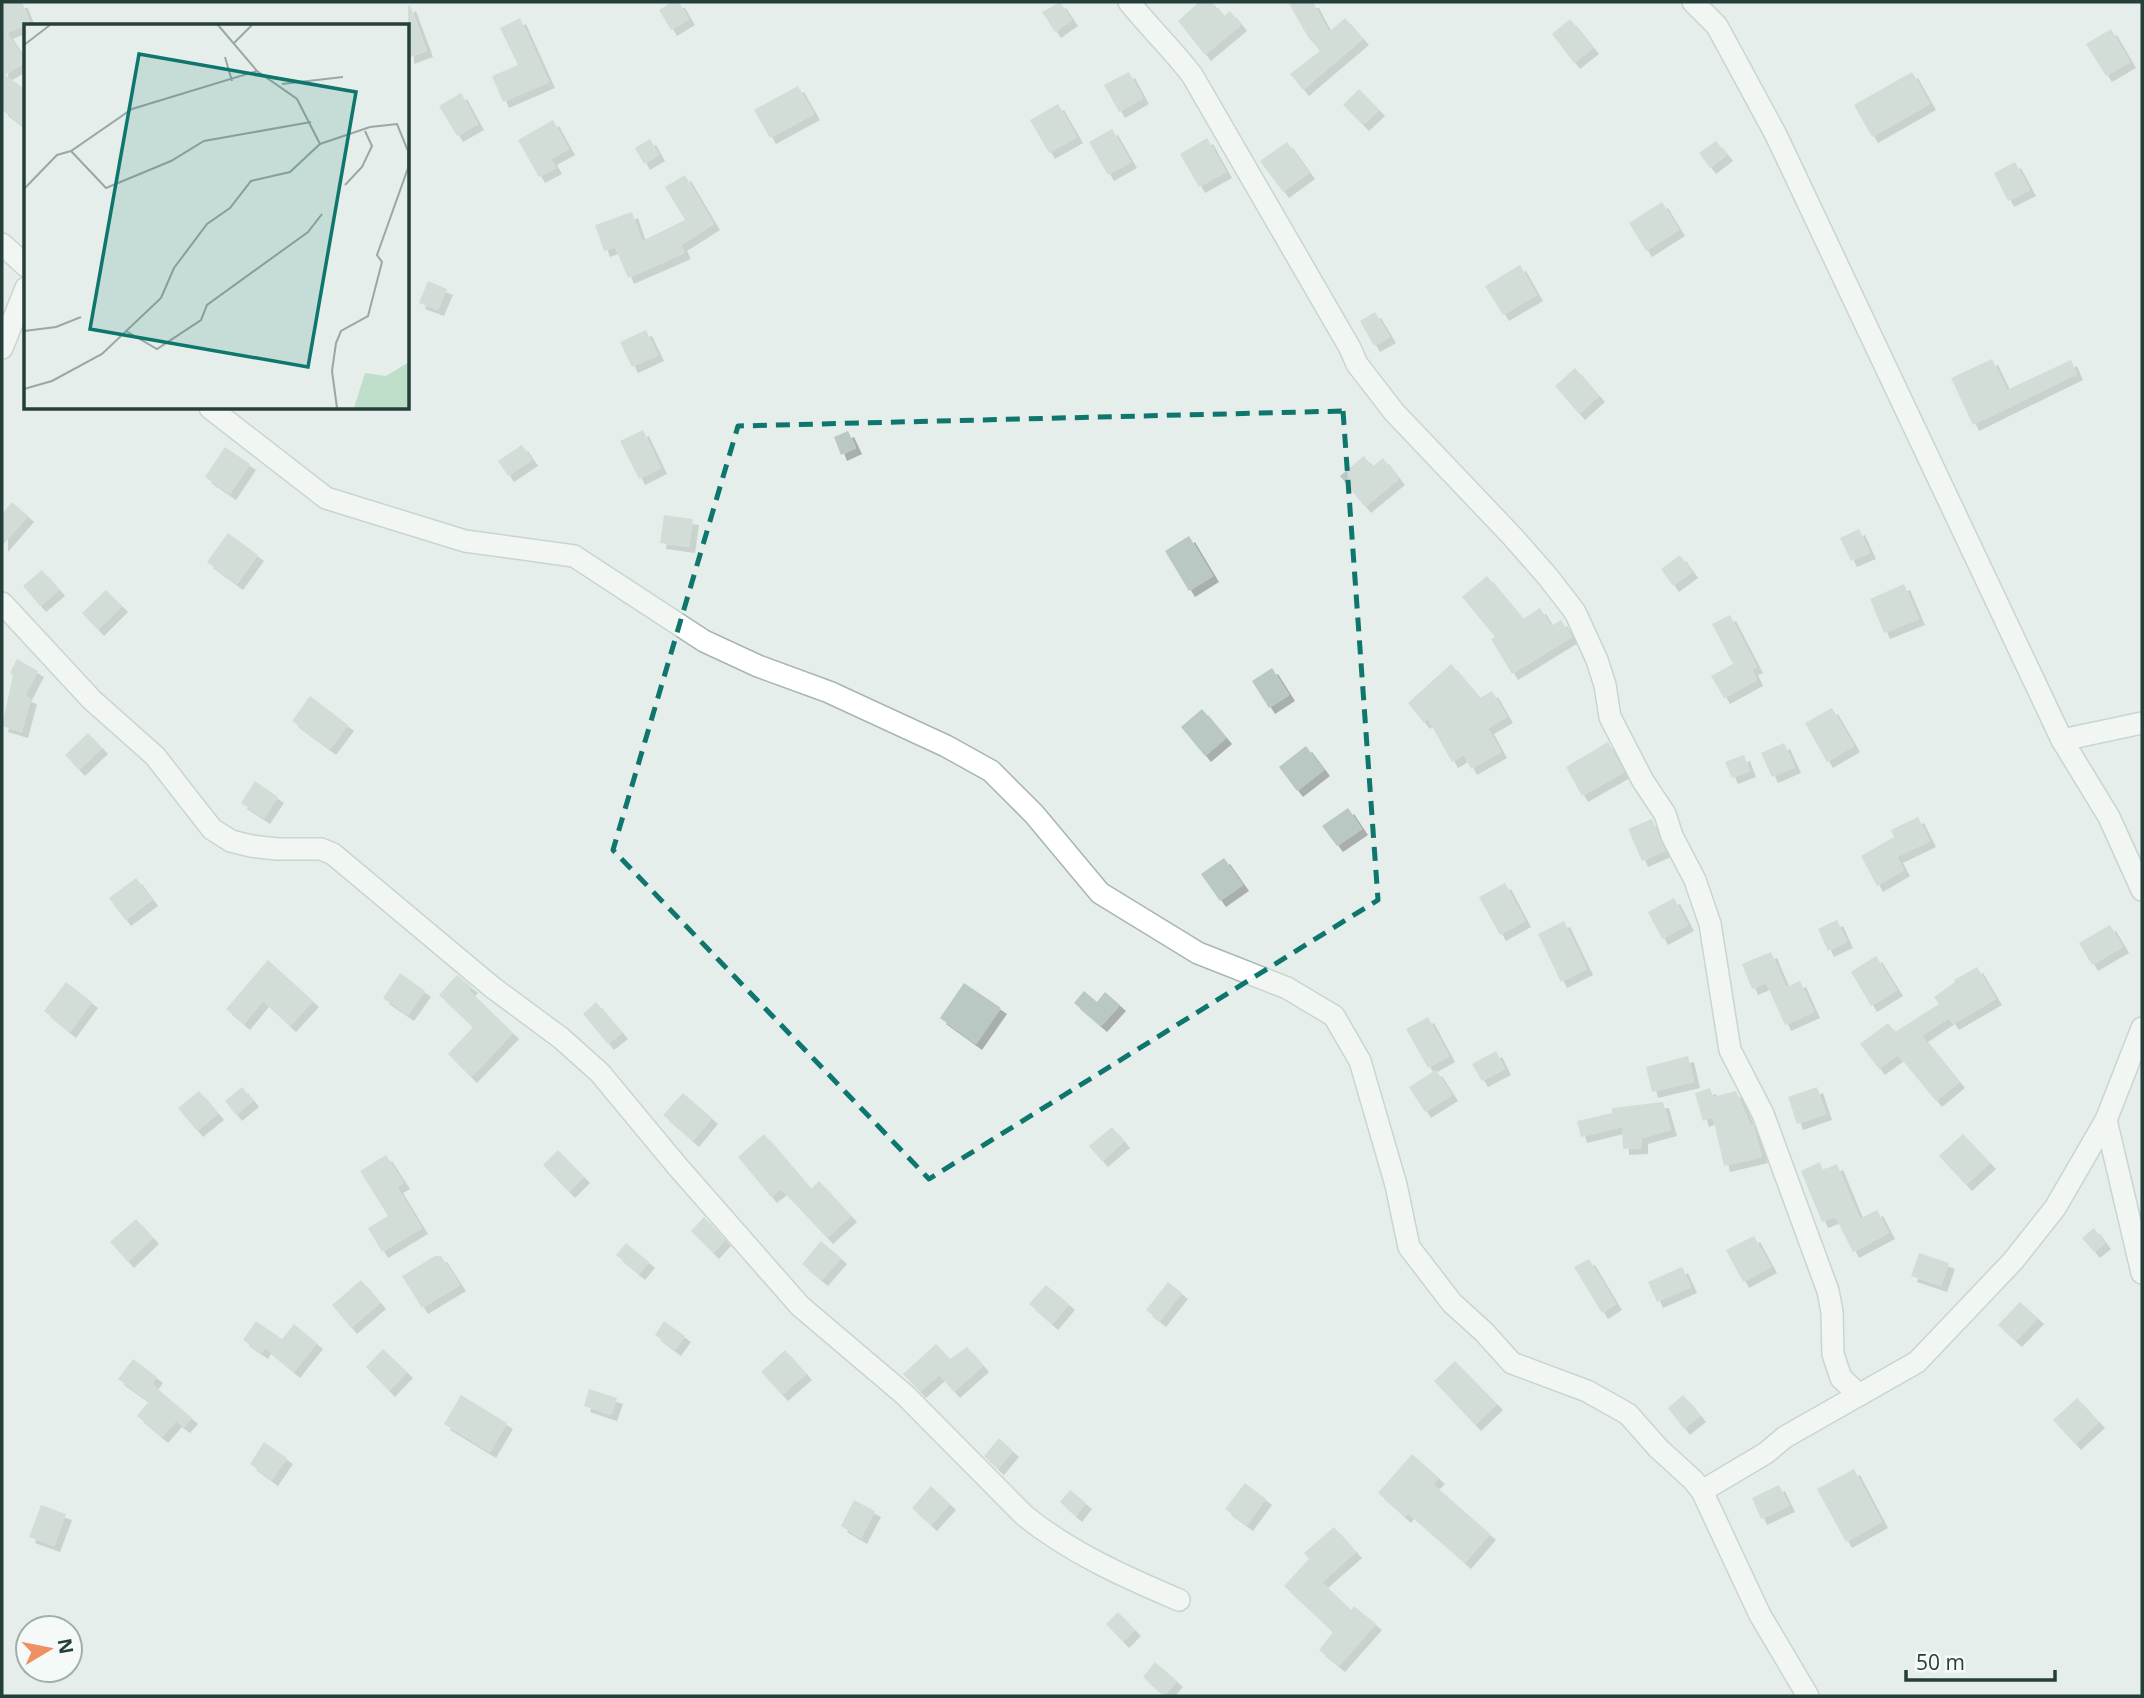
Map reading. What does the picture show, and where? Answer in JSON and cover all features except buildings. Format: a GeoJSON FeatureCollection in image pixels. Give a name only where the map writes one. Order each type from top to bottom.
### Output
{"type":"FeatureCollection","features":[{"type":"Feature","properties":{"kind":"street"},"geometry":{"type":"LineString","coordinates":[[1129,2],[1144,21],[1170,45],[1192,75],[1357,364],[1374,388],[1413,434],[1512,536],[1575,612],[1597,660],[1605,685],[1610,717],[1643,781],[1665,814],[1672,836],[1695,880],[1710,924],[1730,1050],[1763,1114],[1828,1291],[1832,1312],[1833,1354],[1841,1378],[1859,1395]]}},
{"type":"Feature","properties":{"kind":"street"},"geometry":{"type":"LineString","coordinates":[[1693,2],[1717,26],[1776,135],[2062,740],[2109,817],[2142,890]]}},
{"type":"Feature","properties":{"kind":"street"},"geometry":{"type":"LineString","coordinates":[[2,244],[24,264]]}},
{"type":"Feature","properties":{"kind":"street"},"geometry":{"type":"LineString","coordinates":[[2,348],[24,293]]}},
{"type":"Feature","properties":{"kind":"street"},"geometry":{"type":"LineString","coordinates":[[213,410],[326,498],[465,541],[574,556],[704,641],[758,666],[830,692],[946,746],[991,771],[1034,814],[1100,893],[1198,953],[1287,988],[1334,1016],[1360,1061],[1395,1185],[1409,1247],[1452,1303],[1484,1332],[1512,1363],[1587,1391],[1628,1414],[1658,1448],[1693,1480],[1702,1491],[1760,1615],[1808,1696]]}},
{"type":"Feature","properties":{"kind":"street"},"geometry":{"type":"LineString","coordinates":[[2,603],[92,700],[155,756],[212,829],[232,841],[251,845],[277,849],[321,849],[332,854],[492,987],[561,1038],[600,1073],[670,1158],[800,1306],[905,1395],[1025,1516],[1041,1529],[1117,1574],[1179,1600]]}},
{"type":"Feature","properties":{"kind":"street"},"geometry":{"type":"LineString","coordinates":[[2062,740],[2142,723]]}},
{"type":"Feature","properties":{"kind":"street"},"geometry":{"type":"LineString","coordinates":[[1702,1491],[1766,1453],[1785,1437],[1917,1363],[2013,1261],[2055,1208],[2106,1120],[2142,1028]]}},
{"type":"Feature","properties":{"kind":"street"},"geometry":{"type":"LineString","coordinates":[[2106,1120],[2142,1273]]}},
{"type":"Feature","properties":{"kind":"highlighted area"},"geometry":{"type":"Polygon","coordinates":[[[1343,411],[1378,900],[929,1179],[613,850],[738,426],[1343,411]]]}}]}
